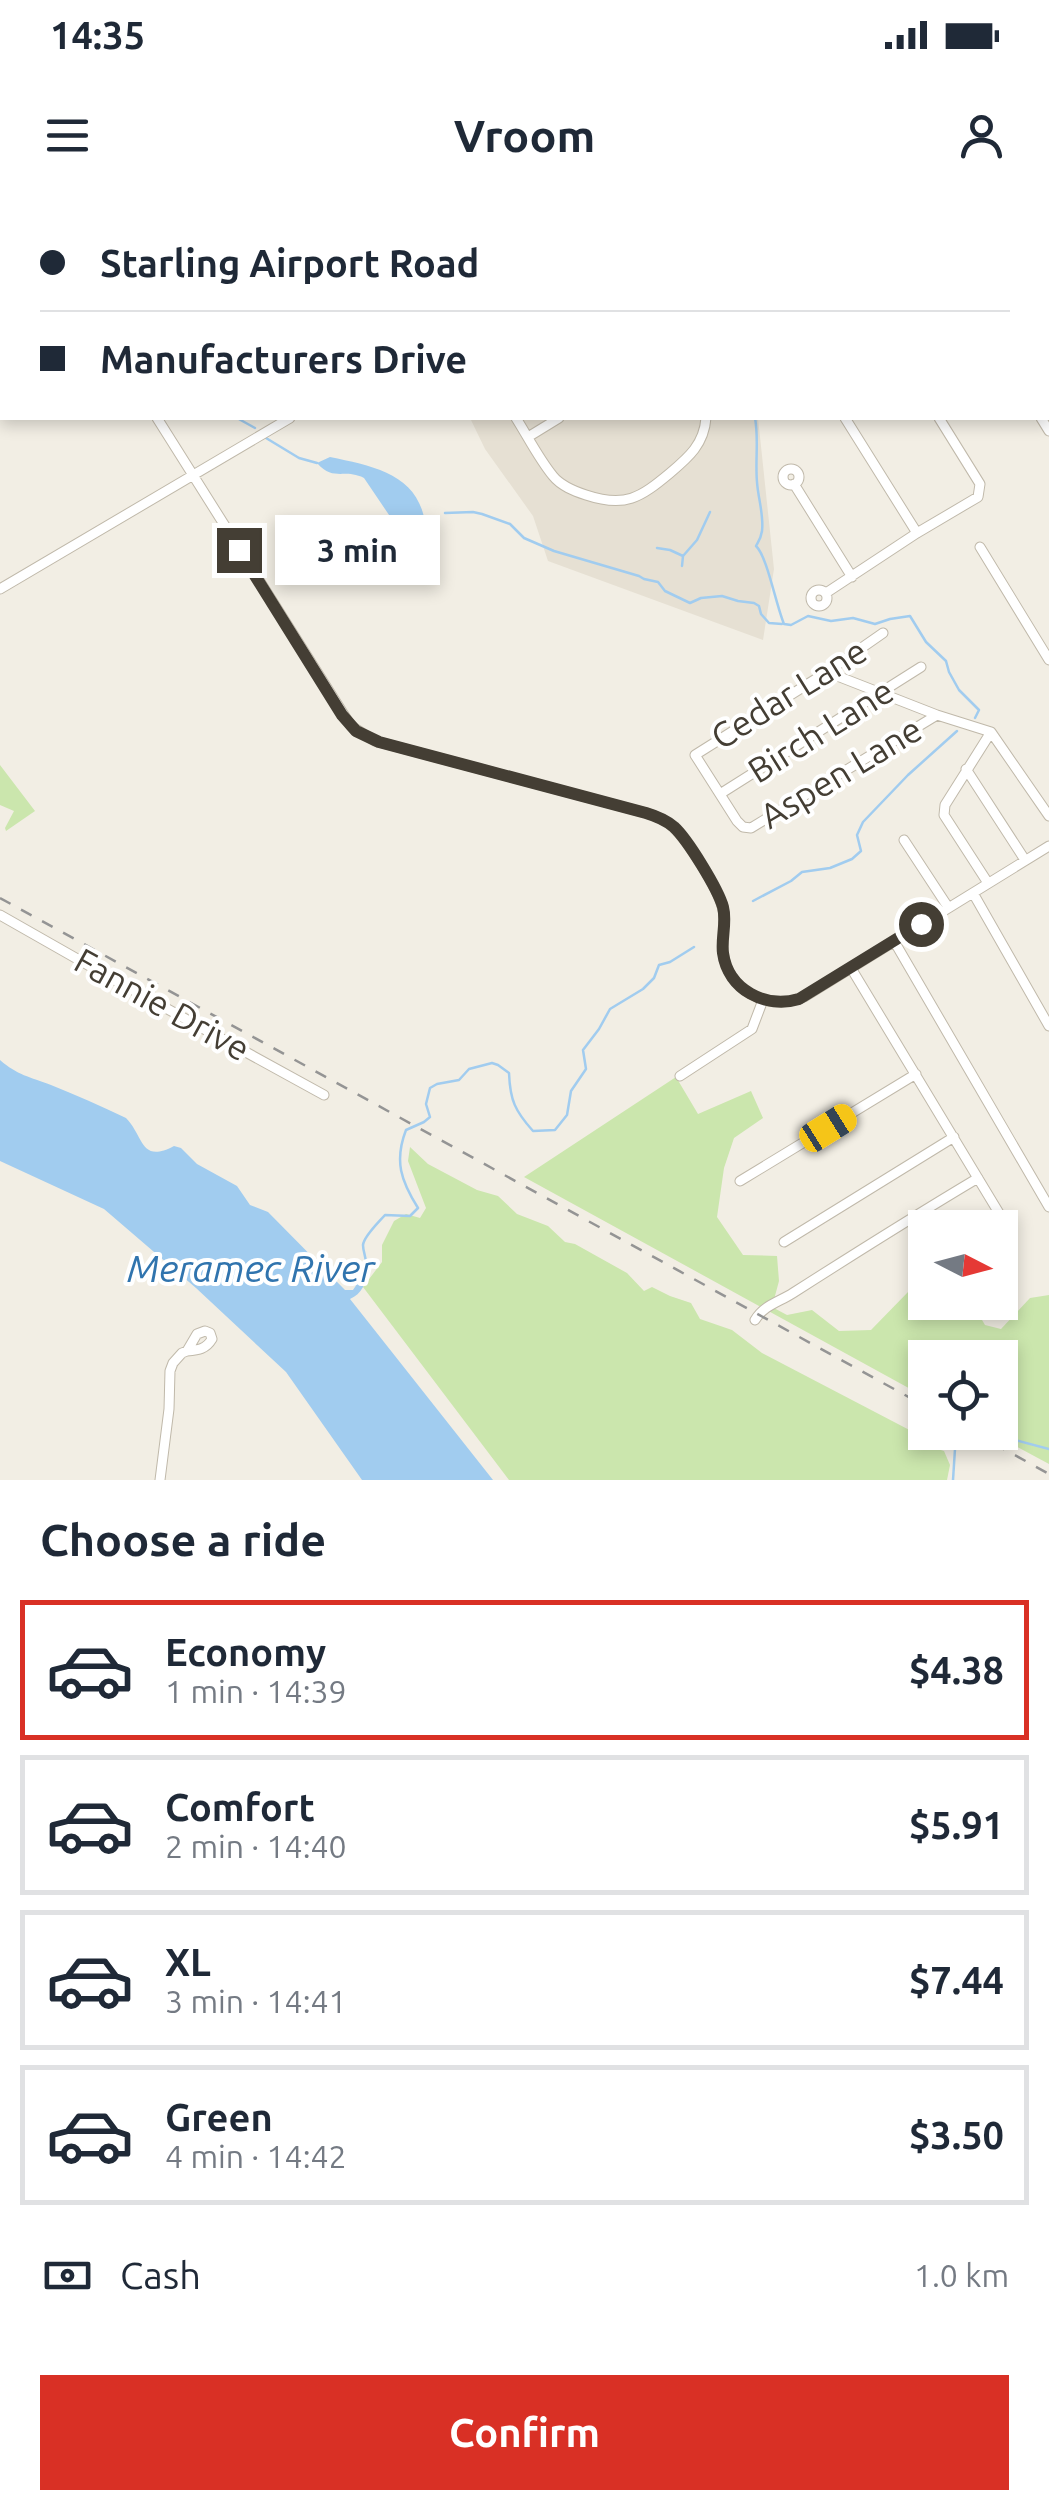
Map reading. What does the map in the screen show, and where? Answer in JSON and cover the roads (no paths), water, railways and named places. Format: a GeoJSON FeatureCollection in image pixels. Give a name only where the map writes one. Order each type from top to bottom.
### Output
{"type":"FeatureCollection","features":[{"type":"Feature","properties":{"kind":"street"},"geometry":{"type":"LineString","coordinates":[[158,420],[342,715],[356,731],[379,742],[647,809],[674,828],[692,851],[722,905],[723,954],[728,970],[743,989],[764,1000],[799,999],[1049,846]]}},
{"type":"Feature","properties":{"kind":"street"},"geometry":{"type":"LineString","coordinates":[[0,588],[286,420]]}},
{"type":"Feature","properties":{"kind":"street"},"geometry":{"type":"LineString","coordinates":[[517,420],[559,482],[589,496],[622,501],[647,492],[688,457],[700,442],[706,420]]}},
{"type":"Feature","properties":{"kind":"street"},"geometry":{"type":"LineString","coordinates":[[528,437],[556,420]]}},
{"type":"Feature","properties":{"kind":"street"},"geometry":{"type":"LineString","coordinates":[[846,420],[917,533]]}},
{"type":"Feature","properties":{"kind":"street"},"geometry":{"type":"LineString","coordinates":[[826,593],[974,501],[980,484],[940,420]]}},
{"type":"Feature","properties":{"kind":"street"},"geometry":{"type":"LineString","coordinates":[[794,484],[852,577]]}},
{"type":"Feature","properties":{"kind":"street"},"geometry":{"type":"LineString","coordinates":[[980,547],[1049,660]]}},
{"type":"Feature","properties":{"kind":"street","name":"Cedar Lane"},"geometry":{"type":"LineString","coordinates":[[720,794],[695,755],[884,633]]}},
{"type":"Feature","properties":{"kind":"street","name":"Birch Lane"},"geometry":{"type":"LineString","coordinates":[[720,794],[921,667]]}},
{"type":"Feature","properties":{"kind":"street"},"geometry":{"type":"LineString","coordinates":[[827,672],[991,732],[1049,816]]}},
{"type":"Feature","properties":{"kind":"street","name":"Aspen Lane"},"geometry":{"type":"LineString","coordinates":[[720,794],[737,822],[751,828],[937,715]]}},
{"type":"Feature","properties":{"kind":"street"},"geometry":{"type":"LineString","coordinates":[[988,883],[944,815],[945,805],[991,732]]}},
{"type":"Feature","properties":{"kind":"street"},"geometry":{"type":"LineString","coordinates":[[966,769],[1025,860]]}},
{"type":"Feature","properties":{"kind":"street"},"geometry":{"type":"LineString","coordinates":[[904,840],[948,908]]}},
{"type":"Feature","properties":{"kind":"street"},"geometry":{"type":"LineString","coordinates":[[973,892],[1049,1026]]}},
{"type":"Feature","properties":{"kind":"street","name":"Fannie Drive"},"geometry":{"type":"LineString","coordinates":[[0,915],[324,1094]]}},
{"type":"Feature","properties":{"kind":"street"},"geometry":{"type":"LineString","coordinates":[[894,941],[1049,1207]]}},
{"type":"Feature","properties":{"kind":"street"},"geometry":{"type":"LineString","coordinates":[[851,968],[997,1210]]}},
{"type":"Feature","properties":{"kind":"street"},"geometry":{"type":"LineString","coordinates":[[680,1076],[752,1029],[764,1000]]}},
{"type":"Feature","properties":{"kind":"street"},"geometry":{"type":"LineString","coordinates":[[740,1180],[916,1074]]}},
{"type":"Feature","properties":{"kind":"street"},"geometry":{"type":"LineString","coordinates":[[784,1242],[954,1137]]}},
{"type":"Feature","properties":{"kind":"street"},"geometry":{"type":"LineString","coordinates":[[756,1320],[766,1307],[978,1178]]}},
{"type":"Feature","properties":{"kind":"street"},"geometry":{"type":"LineString","coordinates":[[160,1480],[170,1371],[187,1350]]}},
{"type":"Feature","properties":{"kind":"water"},"geometry":{"type":"Polygon","coordinates":[[[330,457],[381,471],[408,487],[424,515],[426,535],[419,544],[408,543],[364,478],[329,472],[317,463],[330,457]]]}},
{"type":"Feature","properties":{"kind":"water","name":"Meramec River"},"geometry":{"type":"Polygon","coordinates":[[[0,1060],[24,1075],[126,1118],[149,1150],[181,1148],[197,1164],[237,1186],[250,1205],[268,1212],[345,1290],[353,1290],[367,1269],[363,1287],[350,1299],[493,1480],[362,1480],[286,1372],[196,1288],[104,1209],[0,1161],[0,1060]]]}},
{"type":"Feature","properties":{"kind":"waterway"},"geometry":{"type":"LineString","coordinates":[[241,420],[255,428]]}},
{"type":"Feature","properties":{"kind":"waterway"},"geometry":{"type":"LineString","coordinates":[[755,420],[762,525],[756,546],[784,624],[791,625],[808,616],[831,621],[853,618],[875,624],[910,616],[926,642],[946,661],[959,690],[979,710],[975,718]]}},
{"type":"Feature","properties":{"kind":"waterway"},"geometry":{"type":"LineString","coordinates":[[266,438],[299,458],[317,463]]}},
{"type":"Feature","properties":{"kind":"waterway"},"geometry":{"type":"LineString","coordinates":[[445,513],[473,512],[510,524],[524,538],[658,582],[665,591],[690,603],[722,596],[754,603],[769,623],[782,624]]}},
{"type":"Feature","properties":{"kind":"waterway"},"geometry":{"type":"LineString","coordinates":[[682,566],[683,556],[697,540],[710,512]]}},
{"type":"Feature","properties":{"kind":"waterway"},"geometry":{"type":"LineString","coordinates":[[657,548],[683,556]]}},
{"type":"Feature","properties":{"kind":"waterway"},"geometry":{"type":"LineString","coordinates":[[753,901],[802,872],[830,868],[852,859],[861,851],[857,835],[863,822],[957,731]]}},
{"type":"Feature","properties":{"kind":"waterway"},"geometry":{"type":"LineString","coordinates":[[366,1272],[363,1245],[372,1229],[385,1215],[410,1216],[418,1208],[404,1180],[400,1151],[406,1130],[430,1117],[426,1104],[430,1088],[459,1080],[469,1069],[498,1065],[509,1073],[515,1105],[533,1131],[555,1130],[567,1115],[571,1091],[586,1069],[583,1050],[610,1009],[643,989],[654,978],[659,965],[694,947]]}},
{"type":"Feature","properties":{"kind":"waterway"},"geometry":{"type":"LineString","coordinates":[[1018,1441],[1049,1449]]}},
{"type":"Feature","properties":{"kind":"waterway"},"geometry":{"type":"LineString","coordinates":[[953,1480],[955,1450]]}},
{"type":"Feature","properties":{"kind":"railway"},"geometry":{"type":"LineString","coordinates":[[0,898],[908,1397]]}},
{"type":"Feature","properties":{"kind":"railway"},"geometry":{"type":"LineString","coordinates":[[1006,1450],[1049,1474]]}}]}
